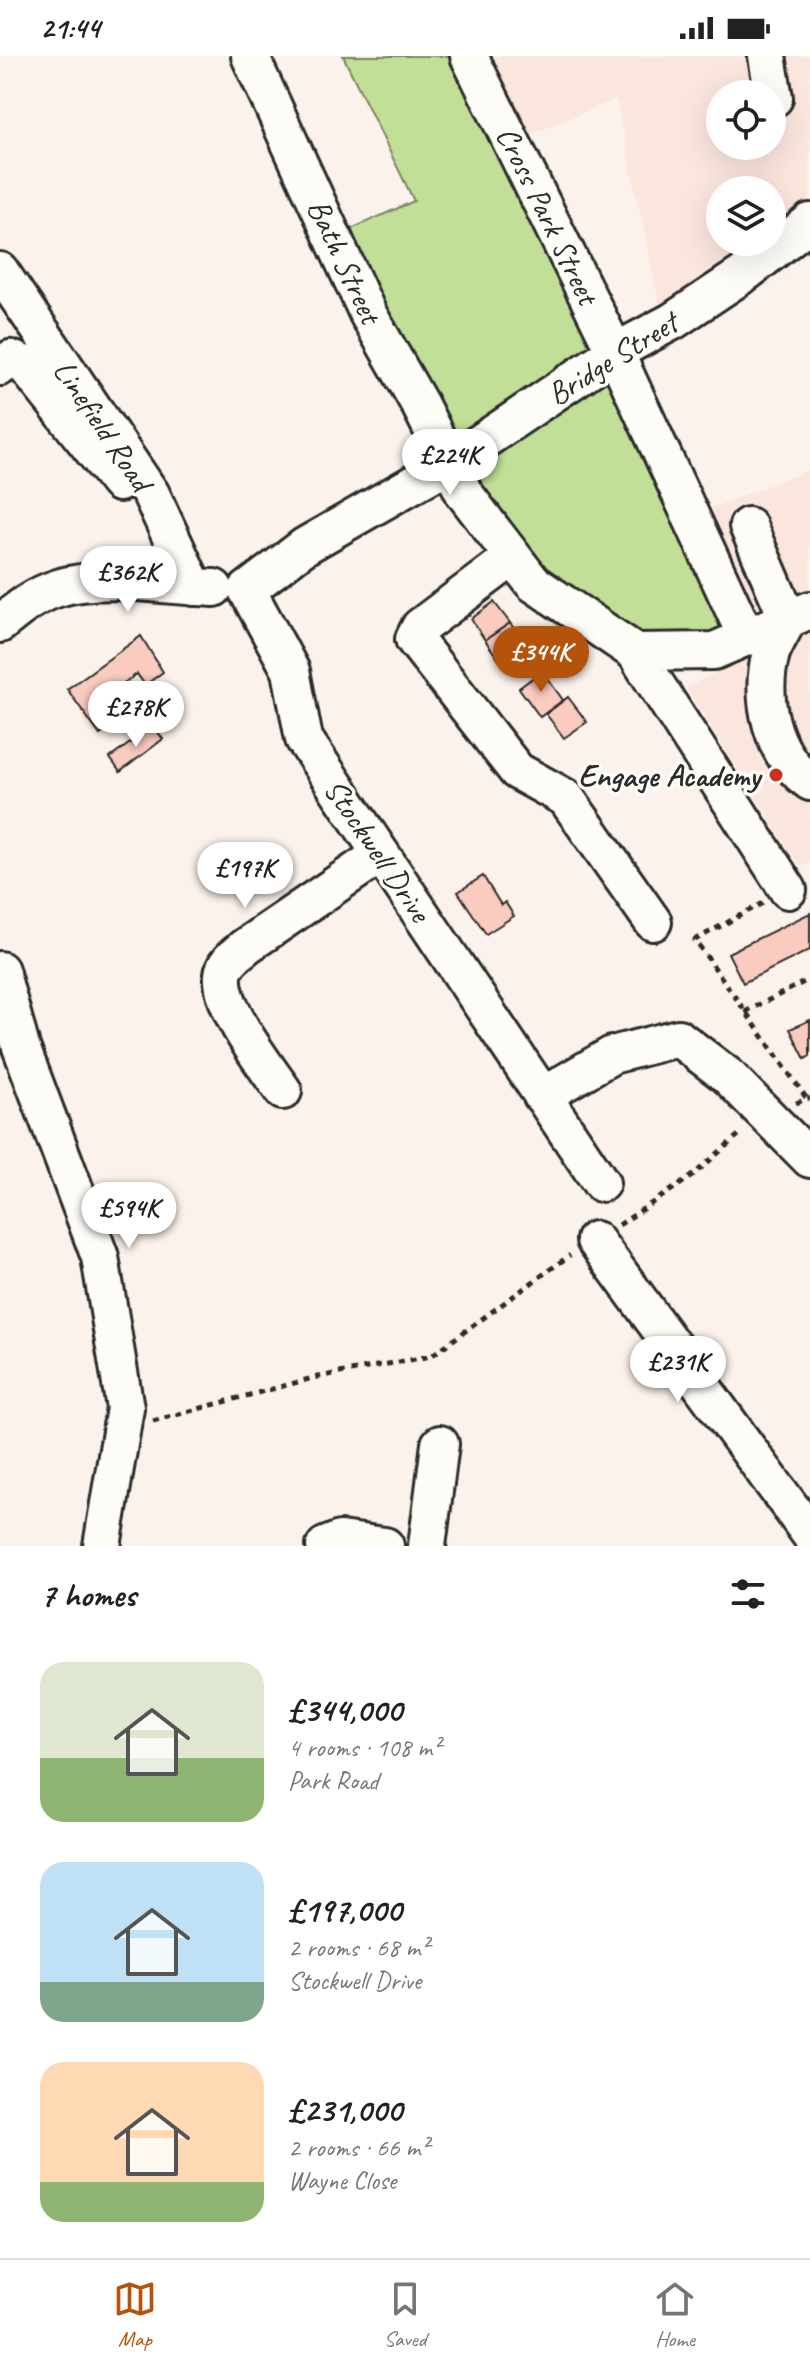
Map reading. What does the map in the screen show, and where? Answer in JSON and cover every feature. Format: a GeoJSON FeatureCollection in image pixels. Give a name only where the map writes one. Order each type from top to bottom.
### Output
{"type":"FeatureCollection","features":[{"type":"Feature","properties":{"kind":"street","name":"Bath Street"},"geometry":{"type":"LineString","coordinates":[[250,56],[368,314],[464,493],[533,583],[635,652]]}},
{"type":"Feature","properties":{"kind":"street","name":"Cross Park Street"},"geometry":{"type":"LineString","coordinates":[[469,56],[615,352],[746,636]]}},
{"type":"Feature","properties":{"kind":"street"},"geometry":{"type":"LineString","coordinates":[[767,56],[771,80]]}},
{"type":"Feature","properties":{"kind":"street","name":"Bridge Street"},"geometry":{"type":"LineString","coordinates":[[247,590],[305,546],[450,463],[615,352],[673,321],[748,271],[810,222]]}},
{"type":"Feature","properties":{"kind":"street","name":"Linefield Road"},"geometry":{"type":"LineString","coordinates":[[0,271],[151,494],[194,587]]}},
{"type":"Feature","properties":{"kind":"street"},"geometry":{"type":"LineString","coordinates":[[0,367],[11,359],[24,364],[94,456],[174,544]]}},
{"type":"Feature","properties":{"kind":"street"},"geometry":{"type":"LineString","coordinates":[[748,526],[799,615]]}},
{"type":"Feature","properties":{"kind":"street"},"geometry":{"type":"LineString","coordinates":[[513,557],[420,627],[414,639],[517,771],[566,798],[653,922]]}},
{"type":"Feature","properties":{"kind":"street"},"geometry":{"type":"LineString","coordinates":[[9,606],[59,587],[94,582],[247,590]]}},
{"type":"Feature","properties":{"kind":"street","name":"Stockwell Drive"},"geometry":{"type":"LineString","coordinates":[[247,590],[291,671],[304,739],[601,1183]]}},
{"type":"Feature","properties":{"kind":"street"},"geometry":{"type":"LineString","coordinates":[[635,652],[714,651],[799,615]]}},
{"type":"Feature","properties":{"kind":"street"},"geometry":{"type":"LineString","coordinates":[[799,615],[771,653],[766,704],[791,765],[810,782]]}},
{"type":"Feature","properties":{"kind":"street"},"geometry":{"type":"LineString","coordinates":[[635,652],[788,890]]}},
{"type":"Feature","properties":{"kind":"street"},"geometry":{"type":"LineString","coordinates":[[283,1091],[236,1018],[223,974],[228,962],[381,854]]}},
{"type":"Feature","properties":{"kind":"street"},"geometry":{"type":"LineString","coordinates":[[0,970],[11,1053],[100,1257],[125,1408],[102,1546]]}},
{"type":"Feature","properties":{"kind":"street"},"geometry":{"type":"LineString","coordinates":[[542,1096],[612,1055],[678,1038],[728,1076],[810,1159]]}},
{"type":"Feature","properties":{"kind":"street"},"geometry":{"type":"LineString","coordinates":[[595,1240],[810,1534]]}},
{"type":"Feature","properties":{"kind":"street"},"geometry":{"type":"LineString","coordinates":[[427,1546],[440,1444]]}},
{"type":"Feature","properties":{"kind":"street"},"geometry":{"type":"LineString","coordinates":[[325,1546],[340,1540],[385,1546]]}},
{"type":"Feature","properties":{"kind":"path"},"geometry":{"type":"LineString","coordinates":[[121,1429],[313,1378],[431,1356],[497,1311],[554,1265],[691,1177],[754,1122],[808,1098],[695,940],[788,890]]}},
{"type":"Feature","properties":{"kind":"path"},"geometry":{"type":"LineString","coordinates":[[745,1012],[810,979]]}},
{"type":"Feature","properties":{"kind":"shaded area"},"geometry":{"type":"Polygon","coordinates":[[[489,56],[810,56],[810,201],[786,222],[786,176],[706,176],[706,256],[743,256],[662,316],[616,99],[529,135],[489,56]]]}},
{"type":"Feature","properties":{"kind":"shaded area"},"geometry":{"type":"Polygon","coordinates":[[[810,469],[810,589],[744,612],[700,513],[810,469]]]}},
{"type":"Feature","properties":{"kind":"shaded area","name":"Engage Academy"},"geometry":{"type":"Polygon","coordinates":[[[810,623],[810,862],[801,868],[686,688],[810,623]]]}},
{"type":"Feature","properties":{"kind":"green space"},"geometry":{"type":"Polygon","coordinates":[[[343,56],[450,56],[609,373],[728,635],[638,634],[537,581],[340,234],[414,201],[343,56]]]}},
{"type":"Feature","properties":{"kind":"building"},"geometry":{"type":"Polygon","coordinates":[[[494,602],[510,623],[485,640],[471,619],[494,602]]]}},
{"type":"Feature","properties":{"kind":"building"},"geometry":{"type":"Polygon","coordinates":[[[510,623],[524,643],[499,660],[485,640],[510,623]]]}},
{"type":"Feature","properties":{"kind":"building"},"geometry":{"type":"Polygon","coordinates":[[[141,636],[163,672],[145,685],[137,674],[104,697],[120,720],[100,735],[67,689],[141,636]]]}},
{"type":"Feature","properties":{"kind":"building"},"geometry":{"type":"Polygon","coordinates":[[[542,671],[563,700],[540,717],[519,688],[542,671]]]}},
{"type":"Feature","properties":{"kind":"building"},"geometry":{"type":"Polygon","coordinates":[[[152,683],[160,694],[146,705],[137,695],[152,683]]]}},
{"type":"Feature","properties":{"kind":"building"},"geometry":{"type":"Polygon","coordinates":[[[568,697],[587,722],[564,738],[546,714],[568,697]]]}},
{"type":"Feature","properties":{"kind":"building"},"geometry":{"type":"Polygon","coordinates":[[[153,726],[163,739],[120,772],[110,758],[153,726]]]}},
{"type":"Feature","properties":{"kind":"building"},"geometry":{"type":"Polygon","coordinates":[[[483,876],[501,905],[505,902],[514,916],[486,934],[458,892],[483,876]]]}},
{"type":"Feature","properties":{"kind":"building"},"geometry":{"type":"Polygon","coordinates":[[[810,913],[810,950],[743,983],[728,953],[810,913]]]}},
{"type":"Feature","properties":{"kind":"building"},"geometry":{"type":"Polygon","coordinates":[[[810,1020],[810,1056],[805,1059],[790,1029],[810,1020]]]}},
{"type":"Feature","properties":{"kind":"place","name":"Engage Academy"},"geometry":{"type":"Point","coordinates":[776,775]}}]}
